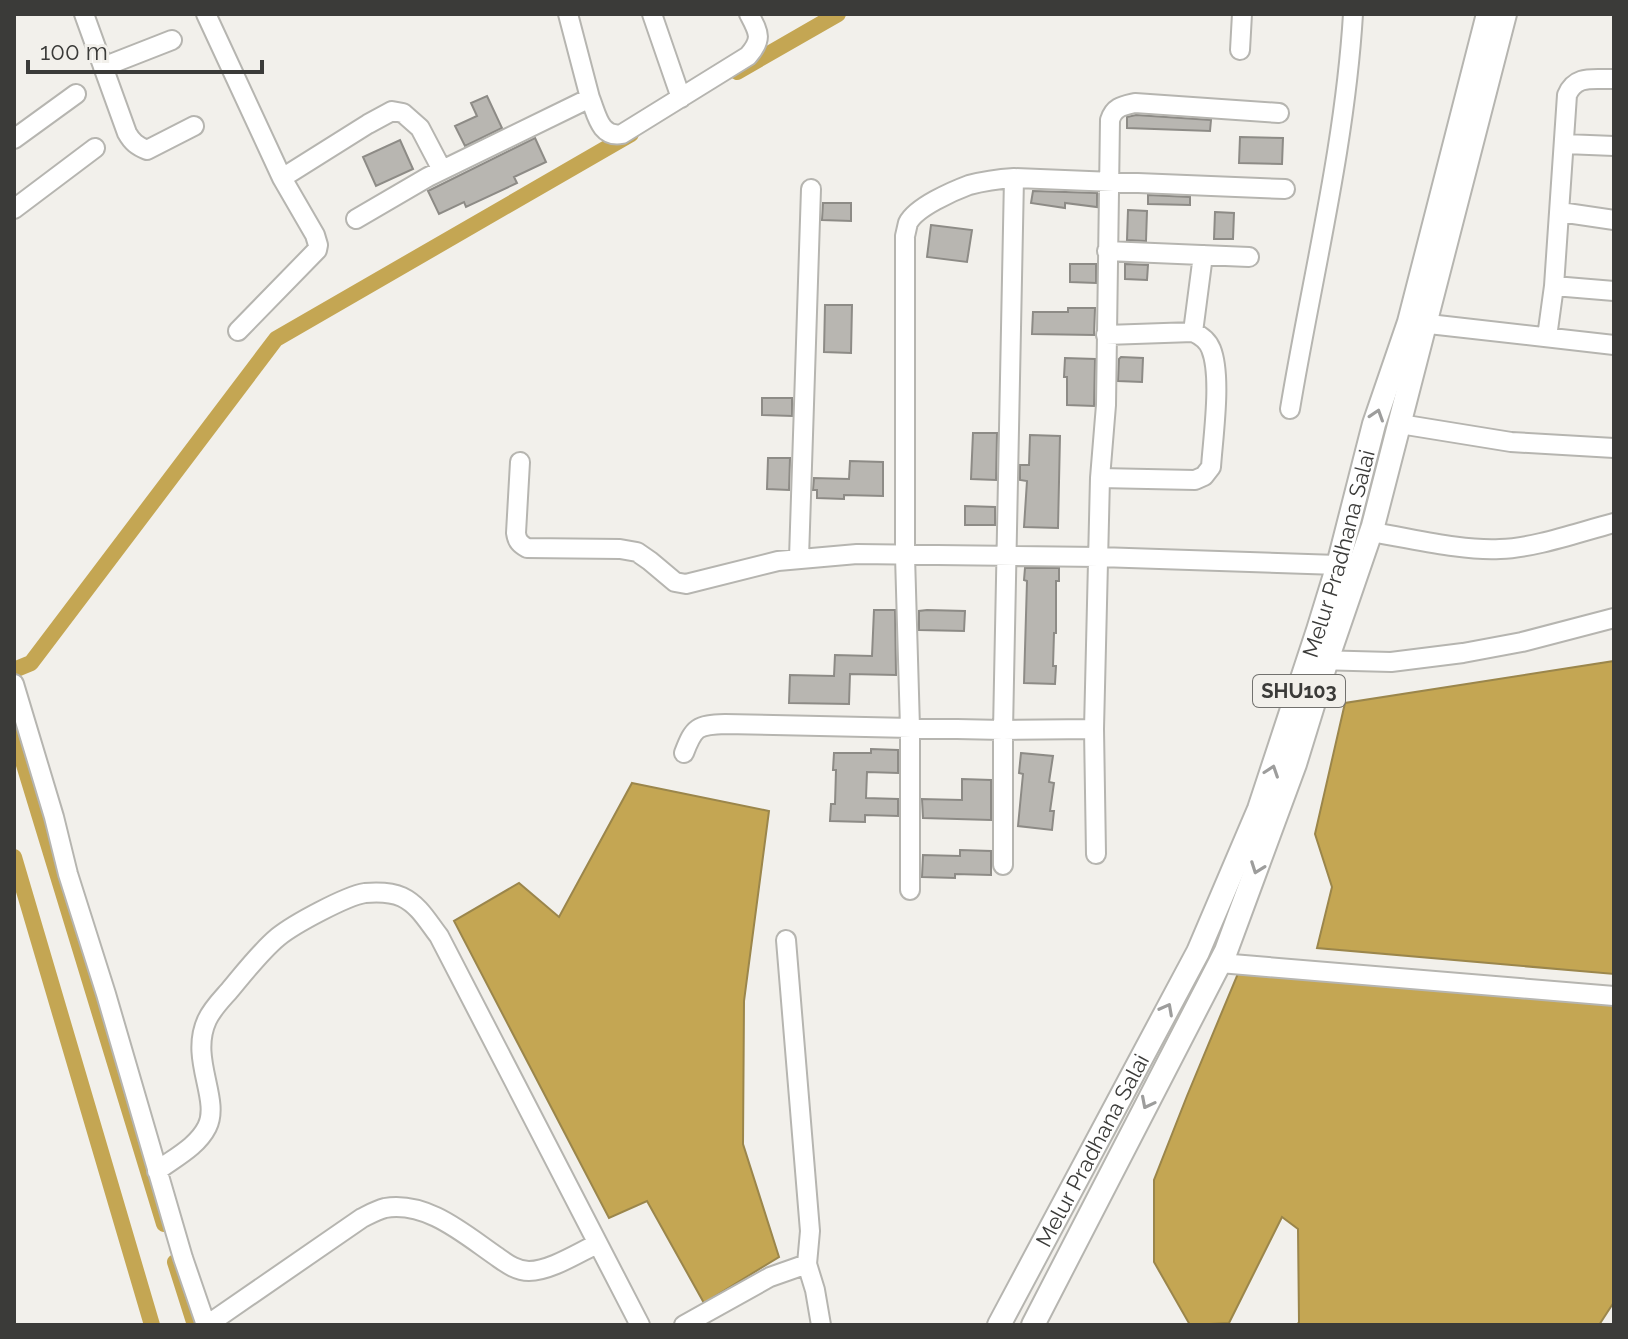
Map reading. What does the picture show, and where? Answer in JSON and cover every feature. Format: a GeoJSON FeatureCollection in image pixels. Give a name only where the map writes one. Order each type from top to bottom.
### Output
{"type":"FeatureCollection","features":[{"type":"Feature","properties":{"kind":"main road","name":"Melur Pradhana Salai"},"geometry":{"type":"LineString","coordinates":[[1348,567],[1371,532],[1400,424],[1417,324],[1488,14]]}},
{"type":"Feature","properties":{"kind":"main road","name":"Melur Pradhana Salai"},"geometry":{"type":"LineString","coordinates":[[999,1325],[1198,952],[1318,660],[1348,567],[1374,424],[1417,324],[1505,14]]}},
{"type":"Feature","properties":{"kind":"main road","name":"Melur Pradhana Salai"},"geometry":{"type":"LineString","coordinates":[[1033,1325],[1226,951],[1295,764],[1318,660]]}},
{"type":"Feature","properties":{"kind":"street"},"geometry":{"type":"LineString","coordinates":[[84,14],[132,141],[147,150],[194,126]]}},
{"type":"Feature","properties":{"kind":"street"},"geometry":{"type":"LineString","coordinates":[[206,14],[282,178],[318,245],[317,250],[238,331]]}},
{"type":"Feature","properties":{"kind":"street"},"geometry":{"type":"LineString","coordinates":[[568,14],[590,98],[603,129],[616,136],[748,56],[758,45],[758,32],[749,14]]}},
{"type":"Feature","properties":{"kind":"street"},"geometry":{"type":"LineString","coordinates":[[652,14],[681,98]]}},
{"type":"Feature","properties":{"kind":"street"},"geometry":{"type":"LineString","coordinates":[[1240,50],[1242,14]]}},
{"type":"Feature","properties":{"kind":"street"},"geometry":{"type":"LineString","coordinates":[[1290,409],[1339,143],[1350,66],[1353,14]]}},
{"type":"Feature","properties":{"kind":"street"},"geometry":{"type":"LineString","coordinates":[[103,67],[172,40]]}},
{"type":"Feature","properties":{"kind":"street"},"geometry":{"type":"LineString","coordinates":[[1547,337],[1554,286],[1567,95],[1576,82],[1614,79]]}},
{"type":"Feature","properties":{"kind":"street"},"geometry":{"type":"LineString","coordinates":[[14,139],[76,94]]}},
{"type":"Feature","properties":{"kind":"street"},"geometry":{"type":"LineString","coordinates":[[356,219],[442,170],[590,98]]}},
{"type":"Feature","properties":{"kind":"street"},"geometry":{"type":"LineString","coordinates":[[1096,854],[1094,729],[1100,478],[1106,405],[1110,120],[1112,113],[1121,106],[1135,103],[1279,113]]}},
{"type":"Feature","properties":{"kind":"street"},"geometry":{"type":"LineString","coordinates":[[282,178],[392,111],[403,113],[420,128],[442,170]]}},
{"type":"Feature","properties":{"kind":"street"},"geometry":{"type":"LineString","coordinates":[[1565,144],[1614,146]]}},
{"type":"Feature","properties":{"kind":"street"},"geometry":{"type":"LineString","coordinates":[[14,209],[95,148]]}},
{"type":"Feature","properties":{"kind":"street"},"geometry":{"type":"LineString","coordinates":[[1003,865],[1014,178]]}},
{"type":"Feature","properties":{"kind":"street"},"geometry":{"type":"LineString","coordinates":[[910,890],[910,728],[905,556],[905,236],[909,222],[919,211],[967,186],[1014,178],[1285,189]]}},
{"type":"Feature","properties":{"kind":"street"},"geometry":{"type":"LineString","coordinates":[[799,558],[811,189]]}},
{"type":"Feature","properties":{"kind":"street"},"geometry":{"type":"LineString","coordinates":[[1560,212],[1614,220]]}},
{"type":"Feature","properties":{"kind":"street"},"geometry":{"type":"LineString","coordinates":[[1107,251],[1249,257]]}},
{"type":"Feature","properties":{"kind":"street"},"geometry":{"type":"LineString","coordinates":[[1193,332],[1203,255]]}},
{"type":"Feature","properties":{"kind":"street"},"geometry":{"type":"LineString","coordinates":[[1554,286],[1614,291]]}},
{"type":"Feature","properties":{"kind":"street"},"geometry":{"type":"LineString","coordinates":[[1417,324],[1614,345]]}},
{"type":"Feature","properties":{"kind":"street"},"geometry":{"type":"LineString","coordinates":[[1100,478],[1195,480],[1204,476],[1211,467],[1216,381],[1211,348],[1193,332],[1106,335]]}},
{"type":"Feature","properties":{"kind":"street"},"geometry":{"type":"LineString","coordinates":[[1400,424],[1511,442],[1614,448]]}},
{"type":"Feature","properties":{"kind":"street"},"geometry":{"type":"LineString","coordinates":[[520,462],[516,533],[520,544],[527,548],[637,552],[675,582],[686,584],[778,561],[857,554],[1099,557],[1348,567]]}},
{"type":"Feature","properties":{"kind":"street"},"geometry":{"type":"LineString","coordinates":[[1371,532],[1499,549],[1614,523]]}},
{"type":"Feature","properties":{"kind":"street"},"geometry":{"type":"LineString","coordinates":[[1318,660],[1391,662],[1463,653],[1522,642],[1614,618]]}},
{"type":"Feature","properties":{"kind":"street"},"geometry":{"type":"LineString","coordinates":[[14,684],[183,1258],[206,1325],[351,1225],[381,1209],[400,1207],[419,1211],[454,1226],[513,1268],[527,1272],[543,1269],[597,1244]]}},
{"type":"Feature","properties":{"kind":"street"},"geometry":{"type":"LineString","coordinates":[[684,753],[690,735],[705,725],[1094,729]]}},
{"type":"Feature","properties":{"kind":"street"},"geometry":{"type":"LineString","coordinates":[[157,1171],[196,1143],[207,1127],[211,1115],[201,1056],[201,1033],[209,1014],[256,958],[279,936],[311,916],[362,893],[384,892],[402,897],[418,908],[439,936],[640,1325]]}},
{"type":"Feature","properties":{"kind":"street"},"geometry":{"type":"LineString","coordinates":[[786,940],[810,1231],[807,1264],[821,1325]]}},
{"type":"Feature","properties":{"kind":"street"},"geometry":{"type":"LineString","coordinates":[[1220,963],[1614,996]]}},
{"type":"Feature","properties":{"kind":"street"},"geometry":{"type":"LineString","coordinates":[[684,1325],[770,1277],[807,1264]]}},
{"type":"Feature","properties":{"kind":"shaded area"},"geometry":{"type":"Polygon","coordinates":[[[1614,661],[1614,974],[1317,948],[1332,887],[1315,834],[1345,703],[1614,661]]]}},
{"type":"Feature","properties":{"kind":"shaded area"},"geometry":{"type":"Polygon","coordinates":[[[632,783],[769,811],[744,1001],[743,1144],[779,1257],[704,1303],[647,1201],[609,1218],[454,921],[519,883],[559,917],[632,783]]]}},
{"type":"Feature","properties":{"kind":"shaded area"},"geometry":{"type":"Polygon","coordinates":[[[1239,971],[1614,1003],[1614,1302],[1599,1325],[1297,1325],[1298,1229],[1282,1217],[1229,1323],[1190,1325],[1154,1262],[1154,1180],[1239,971]]]}},
{"type":"Feature","properties":{"kind":"building"},"geometry":{"type":"Polygon","coordinates":[[[487,96],[502,128],[465,146],[455,126],[477,116],[471,103],[487,96]]]}},
{"type":"Feature","properties":{"kind":"building"},"geometry":{"type":"Polygon","coordinates":[[[1127,117],[1211,120],[1210,131],[1127,128],[1127,117]]]}},
{"type":"Feature","properties":{"kind":"building"},"geometry":{"type":"Polygon","coordinates":[[[1240,137],[1283,138],[1282,164],[1239,163],[1240,137]]]}},
{"type":"Feature","properties":{"kind":"building"},"geometry":{"type":"Polygon","coordinates":[[[535,138],[546,162],[514,177],[517,183],[466,207],[464,202],[439,214],[428,191],[535,138]]]}},
{"type":"Feature","properties":{"kind":"building"},"geometry":{"type":"Polygon","coordinates":[[[400,140],[413,169],[376,186],[363,157],[400,140]]]}},
{"type":"Feature","properties":{"kind":"building"},"geometry":{"type":"Polygon","coordinates":[[[1033,191],[1097,193],[1097,207],[1065,203],[1065,208],[1031,203],[1033,191]]]}},
{"type":"Feature","properties":{"kind":"building"},"geometry":{"type":"Polygon","coordinates":[[[1148,195],[1190,197],[1190,205],[1148,204],[1148,195]]]}},
{"type":"Feature","properties":{"kind":"building"},"geometry":{"type":"Polygon","coordinates":[[[823,203],[851,203],[851,221],[822,220],[823,203]]]}},
{"type":"Feature","properties":{"kind":"building"},"geometry":{"type":"Polygon","coordinates":[[[1128,210],[1147,211],[1146,241],[1127,240],[1128,210]]]}},
{"type":"Feature","properties":{"kind":"building"},"geometry":{"type":"Polygon","coordinates":[[[1215,212],[1234,213],[1233,239],[1214,239],[1215,212]]]}},
{"type":"Feature","properties":{"kind":"building"},"geometry":{"type":"Polygon","coordinates":[[[931,225],[972,230],[967,262],[927,257],[931,225]]]}},
{"type":"Feature","properties":{"kind":"building"},"geometry":{"type":"Polygon","coordinates":[[[1070,264],[1096,264],[1096,283],[1070,282],[1070,264]]]}},
{"type":"Feature","properties":{"kind":"building"},"geometry":{"type":"Polygon","coordinates":[[[1125,264],[1148,265],[1147,280],[1125,279],[1125,264]]]}},
{"type":"Feature","properties":{"kind":"building"},"geometry":{"type":"Polygon","coordinates":[[[825,305],[852,305],[851,353],[824,352],[825,305]]]}},
{"type":"Feature","properties":{"kind":"building"},"geometry":{"type":"Polygon","coordinates":[[[1068,308],[1095,308],[1094,335],[1032,334],[1033,312],[1068,312],[1068,308]]]}},
{"type":"Feature","properties":{"kind":"building"},"geometry":{"type":"Polygon","coordinates":[[[1121,357],[1143,358],[1142,382],[1118,381],[1121,357]]]}},
{"type":"Feature","properties":{"kind":"building"},"geometry":{"type":"Polygon","coordinates":[[[1065,358],[1095,359],[1094,406],[1067,405],[1065,358]]]}},
{"type":"Feature","properties":{"kind":"building"},"geometry":{"type":"Polygon","coordinates":[[[762,398],[792,398],[792,416],[762,415],[762,398]]]}},
{"type":"Feature","properties":{"kind":"building"},"geometry":{"type":"Polygon","coordinates":[[[973,433],[997,433],[996,480],[971,479],[973,433]]]}},
{"type":"Feature","properties":{"kind":"building"},"geometry":{"type":"Polygon","coordinates":[[[1030,435],[1060,436],[1058,528],[1024,527],[1027,481],[1020,480],[1020,465],[1029,465],[1030,435]]]}},
{"type":"Feature","properties":{"kind":"building"},"geometry":{"type":"Polygon","coordinates":[[[768,458],[790,458],[789,490],[767,489],[768,458]]]}},
{"type":"Feature","properties":{"kind":"building"},"geometry":{"type":"Polygon","coordinates":[[[850,461],[883,462],[883,496],[817,498],[817,490],[813,490],[814,478],[849,479],[850,461]]]}},
{"type":"Feature","properties":{"kind":"building"},"geometry":{"type":"Polygon","coordinates":[[[965,506],[995,507],[995,525],[965,525],[965,506]]]}},
{"type":"Feature","properties":{"kind":"building"},"geometry":{"type":"Polygon","coordinates":[[[1025,568],[1059,568],[1054,633],[1055,684],[1024,683],[1025,568]]]}},
{"type":"Feature","properties":{"kind":"building"},"geometry":{"type":"Polygon","coordinates":[[[874,610],[895,610],[896,675],[850,674],[849,704],[789,703],[790,675],[834,676],[835,655],[872,656],[874,610]]]}},
{"type":"Feature","properties":{"kind":"building"},"geometry":{"type":"Polygon","coordinates":[[[919,611],[965,611],[964,631],[919,630],[919,611]]]}},
{"type":"Feature","properties":{"kind":"building"},"geometry":{"type":"Polygon","coordinates":[[[871,749],[898,750],[898,773],[867,772],[866,798],[898,799],[898,816],[865,815],[865,822],[830,821],[831,804],[835,804],[834,753],[871,753],[871,749]]]}},
{"type":"Feature","properties":{"kind":"building"},"geometry":{"type":"Polygon","coordinates":[[[1021,753],[1053,756],[1049,782],[1054,783],[1050,811],[1054,811],[1052,830],[1018,826],[1023,774],[1019,773],[1021,753]]]}},
{"type":"Feature","properties":{"kind":"building"},"geometry":{"type":"Polygon","coordinates":[[[962,779],[991,780],[991,820],[923,818],[922,799],[962,800],[962,779]]]}},
{"type":"Feature","properties":{"kind":"building"},"geometry":{"type":"Polygon","coordinates":[[[960,850],[991,851],[991,875],[922,877],[923,855],[960,856],[960,850]]]}},
{"type":"Feature","properties":{"kind":"waterway"},"geometry":{"type":"LineString","coordinates":[[737,72],[838,14]]}},
{"type":"Feature","properties":{"kind":"waterway"},"geometry":{"type":"LineString","coordinates":[[14,670],[31,663],[276,339],[631,134]]}},
{"type":"Feature","properties":{"kind":"waterway"},"geometry":{"type":"LineString","coordinates":[[14,732],[164,1224]]}},
{"type":"Feature","properties":{"kind":"waterway"},"geometry":{"type":"LineString","coordinates":[[14,857],[152,1325]]}},
{"type":"Feature","properties":{"kind":"waterway"},"geometry":{"type":"LineString","coordinates":[[175,1262],[195,1325]]}}]}
